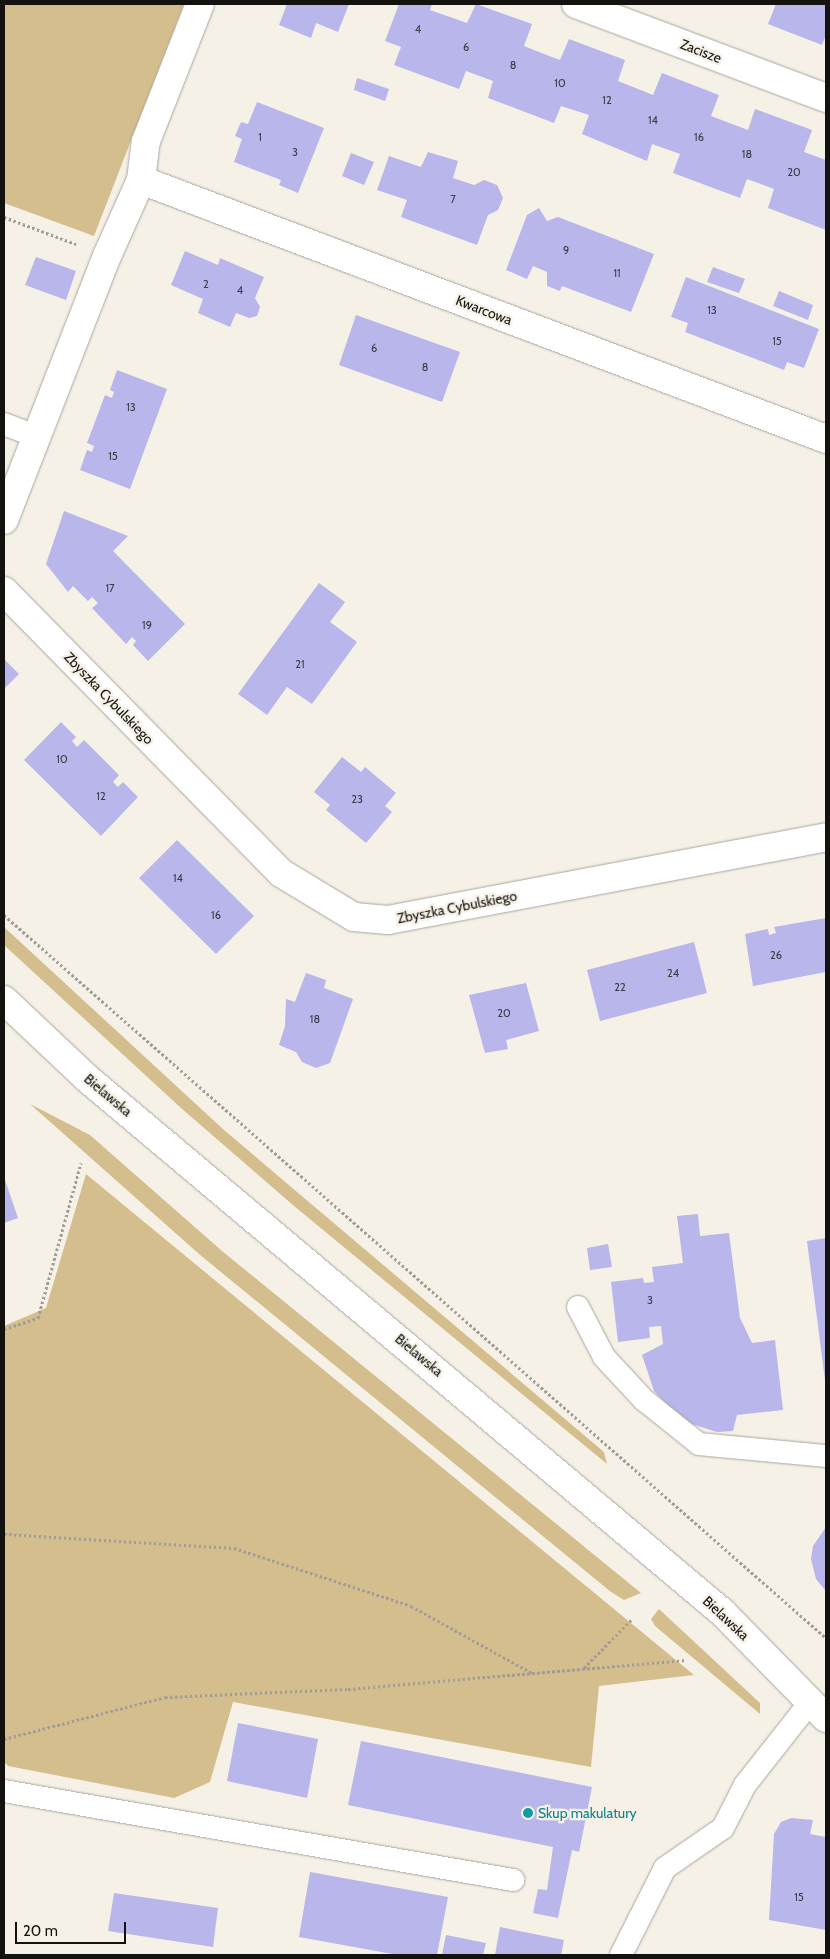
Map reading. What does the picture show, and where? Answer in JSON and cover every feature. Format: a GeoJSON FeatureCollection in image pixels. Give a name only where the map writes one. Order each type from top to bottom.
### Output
{"type":"FeatureCollection","features":[{"type":"Feature","properties":{"kind":"street"},"geometry":{"type":"LineString","coordinates":[[4,520],[35,436],[107,256],[141,180],[146,141],[200,4]]}},
{"type":"Feature","properties":{"kind":"street","name":"Zacisze"},"geometry":{"type":"LineString","coordinates":[[576,4],[826,98]]}},
{"type":"Feature","properties":{"kind":"street","name":"Kwarcowa"},"geometry":{"type":"LineString","coordinates":[[141,180],[826,440]]}},
{"type":"Feature","properties":{"kind":"street","name":"Zbyszka Cybulskiego"},"geometry":{"type":"LineString","coordinates":[[4,591],[281,873],[354,917],[388,920],[826,837]]}},
{"type":"Feature","properties":{"kind":"street","name":"Bielawska"},"geometry":{"type":"LineString","coordinates":[[4,1000],[89,1080],[724,1613],[819,1710]]}},
{"type":"Feature","properties":{"kind":"lane"},"geometry":{"type":"LineString","coordinates":[[4,424],[35,436]]}},
{"type":"Feature","properties":{"kind":"lane"},"geometry":{"type":"LineString","coordinates":[[578,1306],[604,1357],[644,1400],[698,1444],[826,1456]]}},
{"type":"Feature","properties":{"kind":"lane"},"geometry":{"type":"LineString","coordinates":[[621,1955],[665,1868],[723,1828],[745,1785],[819,1710]]}},
{"type":"Feature","properties":{"kind":"lane"},"geometry":{"type":"LineString","coordinates":[[4,1791],[513,1880]]}},
{"type":"Feature","properties":{"kind":"path"},"geometry":{"type":"LineString","coordinates":[[4,217],[107,256]]}},
{"type":"Feature","properties":{"kind":"path"},"geometry":{"type":"LineString","coordinates":[[4,915],[826,1638]]}},
{"type":"Feature","properties":{"kind":"path"},"geometry":{"type":"LineString","coordinates":[[4,1328],[38,1318],[81,1163]]}},
{"type":"Feature","properties":{"kind":"path"},"geometry":{"type":"LineString","coordinates":[[4,1534],[234,1548],[411,1606],[532,1673]]}},
{"type":"Feature","properties":{"kind":"path"},"geometry":{"type":"LineString","coordinates":[[584,1668],[633,1618]]}},
{"type":"Feature","properties":{"kind":"path"},"geometry":{"type":"LineString","coordinates":[[4,1740],[165,1698],[348,1689],[686,1660]]}},
{"type":"Feature","properties":{"kind":"shaded area"},"geometry":{"type":"Polygon","coordinates":[[[4,4],[184,4],[94,236],[4,203],[4,4]]]}},
{"type":"Feature","properties":{"kind":"shaded area"},"geometry":{"type":"Polygon","coordinates":[[[4,927],[224,1130],[604,1452],[607,1464],[294,1206],[181,1108],[4,945],[4,927]]]}},
{"type":"Feature","properties":{"kind":"shaded area"},"geometry":{"type":"Polygon","coordinates":[[[30,1104],[90,1135],[222,1251],[641,1593],[624,1600],[611,1592],[199,1254],[30,1104]]]}},
{"type":"Feature","properties":{"kind":"shaded area"},"geometry":{"type":"Polygon","coordinates":[[[86,1174],[694,1675],[599,1686],[591,1767],[233,1702],[210,1782],[174,1798],[8,1766],[4,1762],[4,1326],[46,1308],[86,1174]]]}},
{"type":"Feature","properties":{"kind":"shaded area"},"geometry":{"type":"Polygon","coordinates":[[[659,1609],[760,1703],[760,1714],[655,1626],[651,1619],[659,1609]]]}},
{"type":"Feature","properties":{"kind":"building"},"geometry":{"type":"Polygon","coordinates":[[[287,4],[349,4],[338,32],[316,23],[311,38],[279,25],[287,4]]]}},
{"type":"Feature","properties":{"kind":"building"},"geometry":{"type":"Polygon","coordinates":[[[399,4],[432,4],[430,10],[467,23],[476,4],[532,24],[524,46],[544,54],[560,60],[569,39],[625,60],[618,81],[653,95],[662,73],[719,95],[711,116],[748,130],[755,109],[812,130],[804,152],[826,160],[826,230],[768,208],[774,189],[747,179],[740,198],[673,173],[680,154],[652,144],[647,161],[582,134],[589,115],[561,106],[554,123],[488,98],[493,81],[466,71],[459,89],[394,65],[401,47],[385,41],[399,4]]]}},
{"type":"Feature","properties":{"kind":"building"},"geometry":{"type":"Polygon","coordinates":[[[776,4],[826,4],[826,35],[822,45],[768,24],[776,4]]]}},
{"type":"Feature","properties":{"kind":"building"},"geometry":{"type":"Polygon","coordinates":[[[357,78],[389,89],[385,101],[354,90],[357,78]]]}},
{"type":"Feature","properties":{"kind":"building"},"geometry":{"type":"Polygon","coordinates":[[[257,102],[324,128],[298,193],[279,185],[281,180],[234,162],[242,139],[235,136],[241,122],[248,124],[257,102]]]}},
{"type":"Feature","properties":{"kind":"building"},"geometry":{"type":"Polygon","coordinates":[[[428,152],[458,161],[453,178],[474,185],[484,180],[497,185],[503,198],[498,210],[488,215],[477,245],[401,217],[407,200],[377,190],[389,156],[421,167],[428,152]]]}},
{"type":"Feature","properties":{"kind":"building"},"geometry":{"type":"Polygon","coordinates":[[[351,153],[374,162],[364,185],[342,176],[351,153]]]}},
{"type":"Feature","properties":{"kind":"building"},"geometry":{"type":"Polygon","coordinates":[[[539,208],[547,221],[558,217],[654,254],[631,312],[562,286],[560,291],[547,286],[547,272],[533,266],[527,279],[506,270],[527,215],[539,208]]]}},
{"type":"Feature","properties":{"kind":"building"},"geometry":{"type":"Polygon","coordinates":[[[185,251],[218,265],[220,258],[264,277],[255,298],[260,307],[257,316],[249,318],[236,313],[230,327],[198,313],[203,299],[171,285],[185,251]]]}},
{"type":"Feature","properties":{"kind":"building"},"geometry":{"type":"Polygon","coordinates":[[[36,257],[76,271],[66,300],[25,285],[36,257]]]}},
{"type":"Feature","properties":{"kind":"building"},"geometry":{"type":"Polygon","coordinates":[[[713,267],[745,279],[739,293],[707,282],[713,267]]]}},
{"type":"Feature","properties":{"kind":"building"},"geometry":{"type":"Polygon","coordinates":[[[686,277],[819,329],[804,368],[787,362],[784,370],[685,332],[688,323],[671,317],[686,277]]]}},
{"type":"Feature","properties":{"kind":"building"},"geometry":{"type":"Polygon","coordinates":[[[779,291],[813,305],[808,320],[773,306],[779,291]]]}},
{"type":"Feature","properties":{"kind":"building"},"geometry":{"type":"Polygon","coordinates":[[[356,315],[460,352],[442,402],[339,365],[356,315]]]}},
{"type":"Feature","properties":{"kind":"building"},"geometry":{"type":"Polygon","coordinates":[[[117,370],[167,389],[130,489],[80,470],[87,450],[92,452],[94,446],[87,443],[105,395],[112,398],[114,392],[110,390],[117,370]]]}},
{"type":"Feature","properties":{"kind":"building"},"geometry":{"type":"Polygon","coordinates":[[[64,511],[128,536],[113,551],[185,624],[148,661],[133,645],[136,641],[132,637],[126,644],[92,608],[98,603],[92,597],[88,601],[73,586],[68,592],[46,564],[64,511]]]}},
{"type":"Feature","properties":{"kind":"building"},"geometry":{"type":"Polygon","coordinates":[[[319,583],[345,602],[330,622],[357,642],[312,704],[287,687],[267,715],[238,694],[319,583]]]}},
{"type":"Feature","properties":{"kind":"building"},"geometry":{"type":"Polygon","coordinates":[[[4,659],[19,674],[4,689],[4,659]]]}},
{"type":"Feature","properties":{"kind":"building"},"geometry":{"type":"Polygon","coordinates":[[[61,722],[76,737],[72,741],[77,747],[84,740],[119,775],[113,782],[118,787],[123,782],[138,797],[101,836],[24,760],[61,722]]]}},
{"type":"Feature","properties":{"kind":"building"},"geometry":{"type":"Polygon","coordinates":[[[342,757],[361,772],[365,767],[396,793],[385,806],[392,812],[366,843],[326,810],[330,805],[314,792],[342,757]]]}},
{"type":"Feature","properties":{"kind":"building"},"geometry":{"type":"Polygon","coordinates":[[[177,840],[254,916],[216,954],[139,878],[177,840]]]}},
{"type":"Feature","properties":{"kind":"building"},"geometry":{"type":"Polygon","coordinates":[[[826,918],[826,972],[753,986],[745,934],[768,929],[769,935],[776,933],[774,927],[826,918]]]}},
{"type":"Feature","properties":{"kind":"building"},"geometry":{"type":"Polygon","coordinates":[[[694,942],[707,993],[600,1021],[587,970],[694,942]]]}},
{"type":"Feature","properties":{"kind":"building"},"geometry":{"type":"Polygon","coordinates":[[[306,973],[326,980],[324,988],[353,999],[330,1063],[316,1068],[302,1062],[296,1052],[279,1045],[285,1026],[286,999],[295,1002],[306,973]]]}},
{"type":"Feature","properties":{"kind":"building"},"geometry":{"type":"Polygon","coordinates":[[[526,983],[539,1031],[506,1040],[508,1049],[485,1053],[469,995],[526,983]]]}},
{"type":"Feature","properties":{"kind":"building"},"geometry":{"type":"Polygon","coordinates":[[[4,1177],[18,1218],[4,1223],[4,1177]]]}},
{"type":"Feature","properties":{"kind":"building"},"geometry":{"type":"Polygon","coordinates":[[[698,1214],[700,1236],[729,1233],[740,1318],[752,1343],[775,1340],[783,1410],[737,1415],[733,1431],[717,1432],[682,1421],[654,1391],[642,1355],[663,1344],[661,1326],[649,1327],[650,1338],[618,1342],[611,1282],[643,1278],[644,1283],[654,1282],[652,1267],[683,1263],[677,1216],[698,1214]]]}},
{"type":"Feature","properties":{"kind":"building"},"geometry":{"type":"Polygon","coordinates":[[[826,1238],[826,1380],[825,1380],[807,1241],[826,1238]]]}},
{"type":"Feature","properties":{"kind":"building"},"geometry":{"type":"Polygon","coordinates":[[[608,1244],[612,1267],[590,1270],[587,1248],[608,1244]]]}},
{"type":"Feature","properties":{"kind":"building"},"geometry":{"type":"Polygon","coordinates":[[[826,1527],[826,1591],[816,1579],[811,1559],[813,1546],[826,1527]]]}},
{"type":"Feature","properties":{"kind":"building"},"geometry":{"type":"Polygon","coordinates":[[[238,1723],[318,1739],[307,1798],[227,1781],[238,1723]]]}},
{"type":"Feature","properties":{"kind":"building"},"geometry":{"type":"Polygon","coordinates":[[[361,1741],[592,1787],[579,1852],[572,1850],[558,1918],[533,1913],[538,1889],[547,1890],[553,1847],[348,1805],[361,1741]]]}},
{"type":"Feature","properties":{"kind":"building"},"geometry":{"type":"Polygon","coordinates":[[[791,1818],[813,1820],[810,1834],[826,1837],[826,1930],[769,1920],[774,1834],[781,1822],[791,1818]]]}},
{"type":"Feature","properties":{"kind":"building"},"geometry":{"type":"Polygon","coordinates":[[[310,1872],[448,1897],[437,1955],[398,1955],[299,1937],[310,1872]]]}},
{"type":"Feature","properties":{"kind":"building"},"geometry":{"type":"Polygon","coordinates":[[[114,1893],[218,1908],[213,1947],[108,1931],[114,1893]]]}},
{"type":"Feature","properties":{"kind":"building"},"geometry":{"type":"Polygon","coordinates":[[[500,1927],[564,1940],[561,1955],[495,1955],[500,1927]]]}},
{"type":"Feature","properties":{"kind":"building"},"geometry":{"type":"Polygon","coordinates":[[[446,1935],[486,1943],[483,1955],[442,1955],[446,1935]]]}},
{"type":"Feature","properties":{"kind":"place","name":"Skup makulatury"},"geometry":{"type":"Point","coordinates":[528,1813]}}]}
